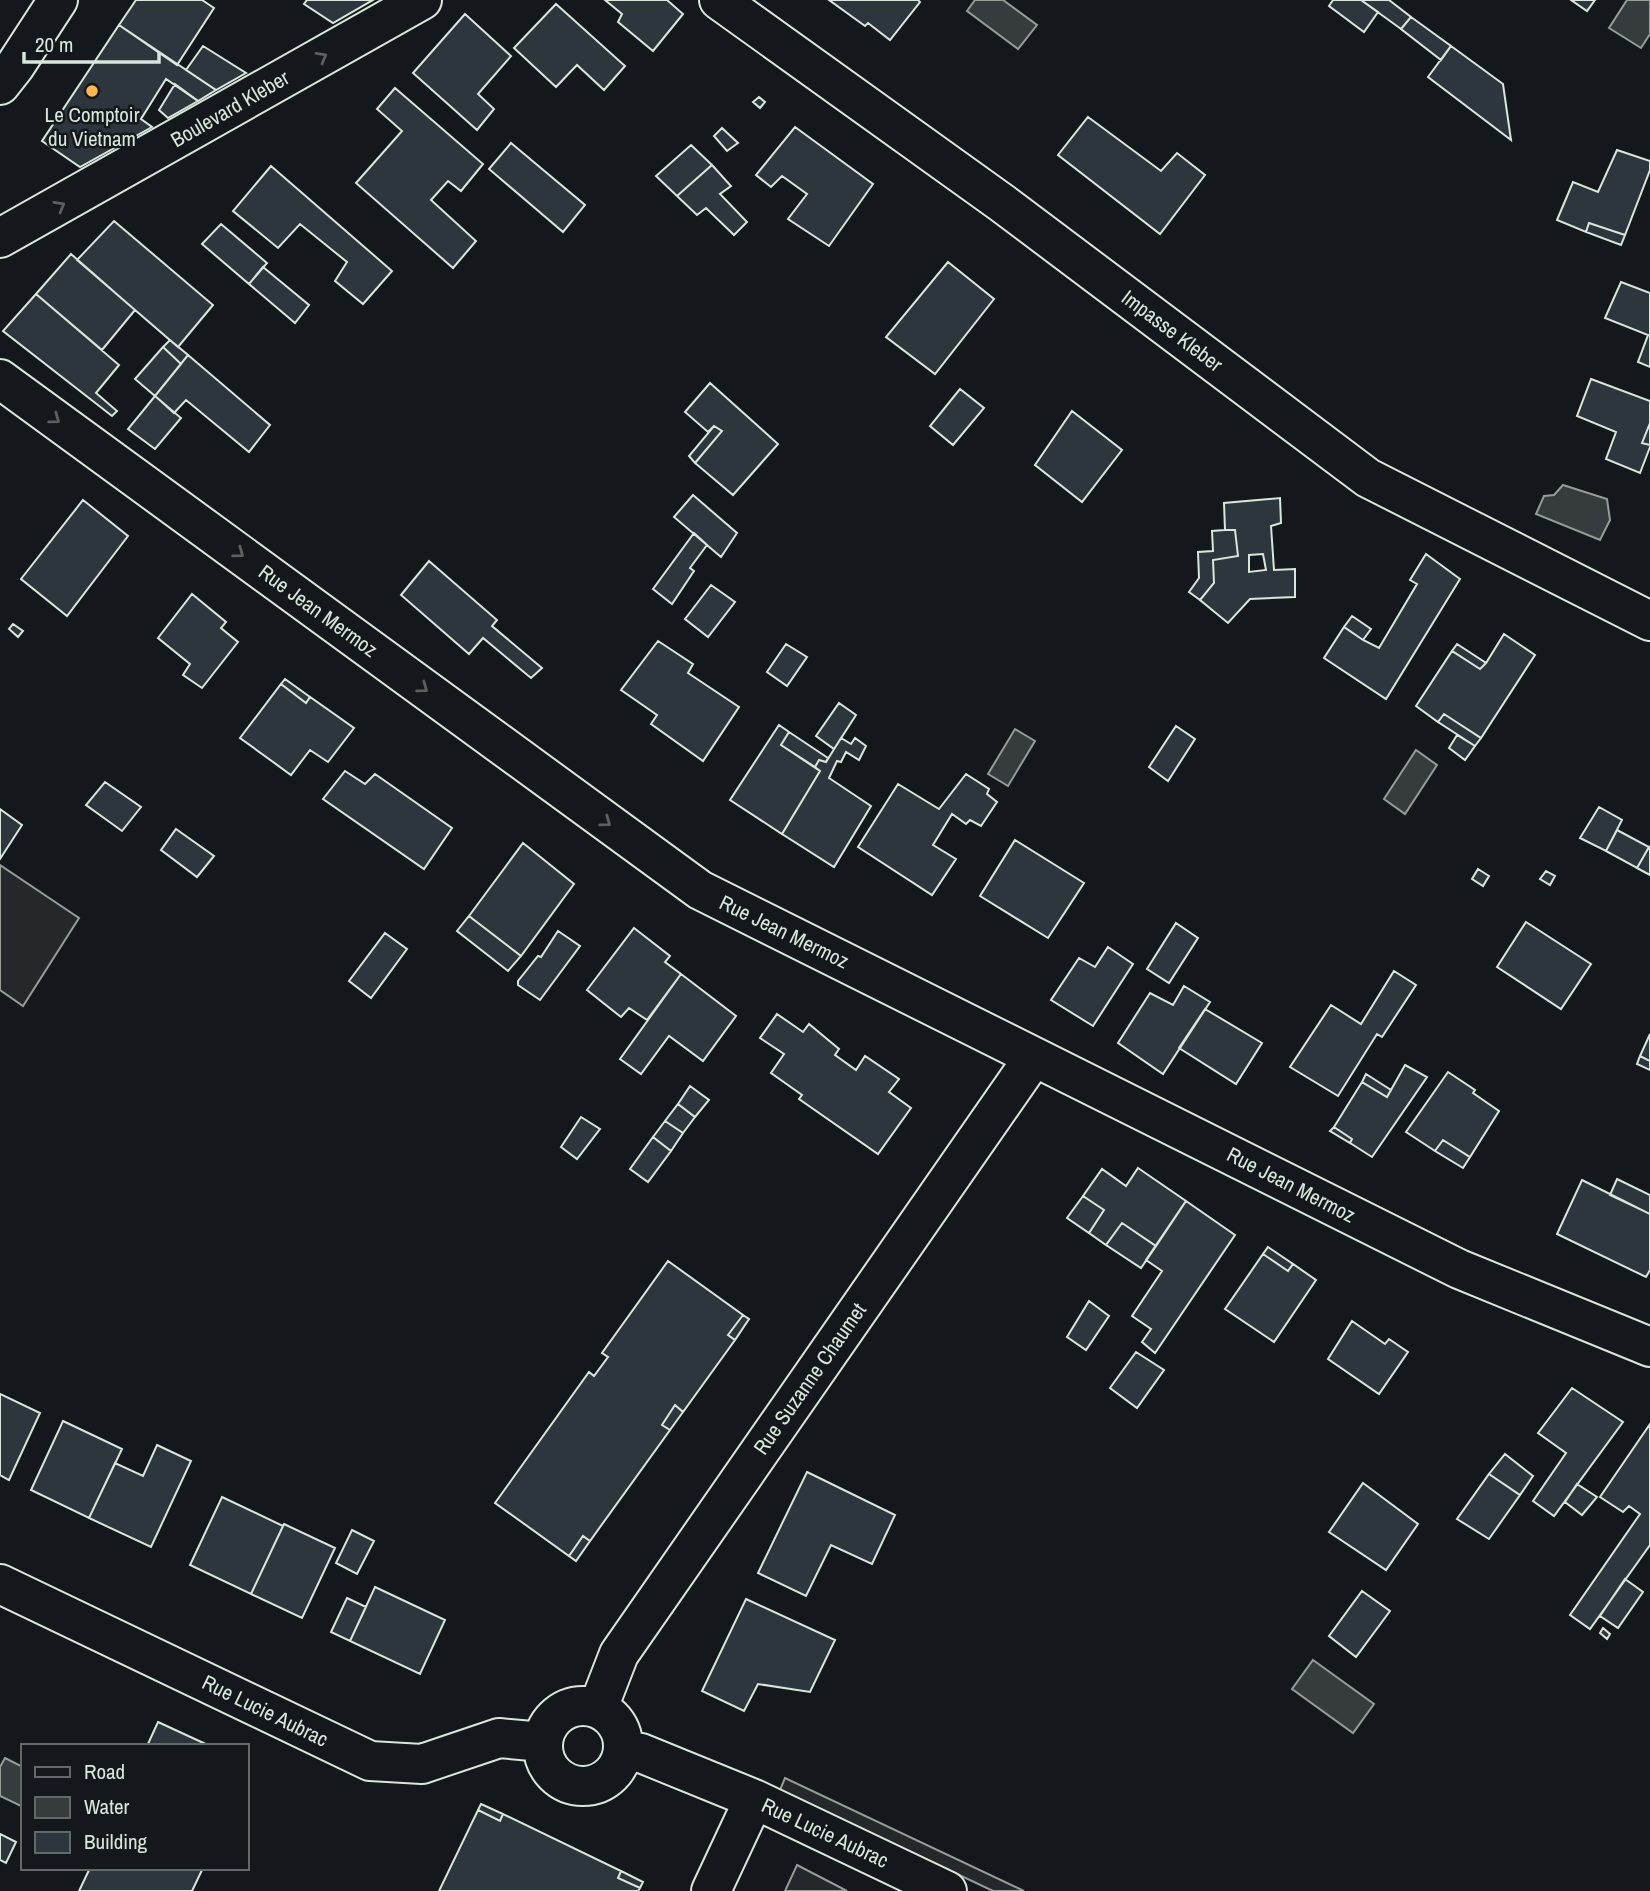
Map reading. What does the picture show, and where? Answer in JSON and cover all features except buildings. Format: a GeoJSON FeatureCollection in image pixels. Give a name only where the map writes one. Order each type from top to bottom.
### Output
{"type":"FeatureCollection","features":[{"type":"Feature","properties":{"kind":"street"},"geometry":{"type":"LineString","coordinates":[[5,84],[58,0]]}},
{"type":"Feature","properties":{"kind":"street","name":"Boulevard Kleber"},"geometry":{"type":"LineString","coordinates":[[0,238],[422,0]]}},
{"type":"Feature","properties":{"kind":"street","name":"Impasse Kleber"},"geometry":{"type":"LineString","coordinates":[[719,0],[1002,203],[1368,478],[1650,621]]}},
{"type":"Feature","properties":{"kind":"street","name":"Rue Jean Mermoz"},"geometry":{"type":"LineString","coordinates":[[0,379],[700,890],[1459,1269],[1650,1347]]}},
{"type":"Feature","properties":{"kind":"street","name":"Rue Suzanne Chaumet"},"geometry":{"type":"LineString","coordinates":[[598,1708],[619,1654],[1034,1057]]}},
{"type":"Feature","properties":{"kind":"street","name":"Rue Lucie Aubrac"},"geometry":{"type":"LineString","coordinates":[[0,1584],[370,1761],[422,1764],[499,1738],[543,1742]]}},
{"type":"Feature","properties":{"kind":"street"},"geometry":{"type":"LineString","coordinates":[[573,1706],[598,1708],[609,1714],[617,1724],[623,1750],[620,1763],[612,1775],[600,1783],[572,1786],[550,1769],[544,1757],[543,1742],[546,1730],[552,1719],[561,1711],[573,1706]]}},
{"type":"Feature","properties":{"kind":"street","name":"Rue Lucie Aubrac"},"geometry":{"type":"LineString","coordinates":[[623,1750],[641,1753],[754,1799],[947,1891]]}},
{"type":"Feature","properties":{"kind":"street"},"geometry":{"type":"LineString","coordinates":[[711,1891],[754,1799]]}},
{"type":"Feature","properties":{"kind":"shaded area"},"geometry":{"type":"Polygon","coordinates":[[[0,865],[79,918],[23,1006],[0,990],[0,865]]]}},
{"type":"Feature","properties":{"kind":"shaded area"},"geometry":{"type":"Polygon","coordinates":[[[785,1778],[1024,1891],[993,1891],[780,1790],[785,1778]]]}},
{"type":"Feature","properties":{"kind":"shaded area"},"geometry":{"type":"Polygon","coordinates":[[[797,1865],[847,1891],[785,1891],[797,1865]]]}},
{"type":"Feature","properties":{"kind":"water"},"geometry":{"type":"Polygon","coordinates":[[[975,0],[1003,0],[1037,25],[1018,49],[967,11],[975,0]]]}},
{"type":"Feature","properties":{"kind":"water"},"geometry":{"type":"Polygon","coordinates":[[[1627,0],[1650,0],[1650,34],[1641,48],[1609,28],[1627,0]]]}},
{"type":"Feature","properties":{"kind":"water"},"geometry":{"type":"Polygon","coordinates":[[[1563,485],[1607,499],[1610,520],[1600,540],[1536,514],[1544,496],[1554,495],[1563,485]]]}},
{"type":"Feature","properties":{"kind":"water"},"geometry":{"type":"Polygon","coordinates":[[[1015,729],[1035,741],[1008,786],[988,774],[1015,729]]]}},
{"type":"Feature","properties":{"kind":"water"},"geometry":{"type":"Polygon","coordinates":[[[1416,750],[1437,765],[1405,814],[1384,799],[1416,750]]]}},
{"type":"Feature","properties":{"kind":"water"},"geometry":{"type":"Polygon","coordinates":[[[1313,1660],[1374,1704],[1353,1733],[1292,1689],[1313,1660]]]}},
{"type":"Feature","properties":{"kind":"water"},"geometry":{"type":"Polygon","coordinates":[[[5,1758],[21,1766],[21,1806],[0,1796],[0,1767],[5,1758]]]}},
{"type":"Feature","properties":{"kind":"place","name":"Le Comptoir du Vietnam"},"geometry":{"type":"Point","coordinates":[92,91]}}]}
